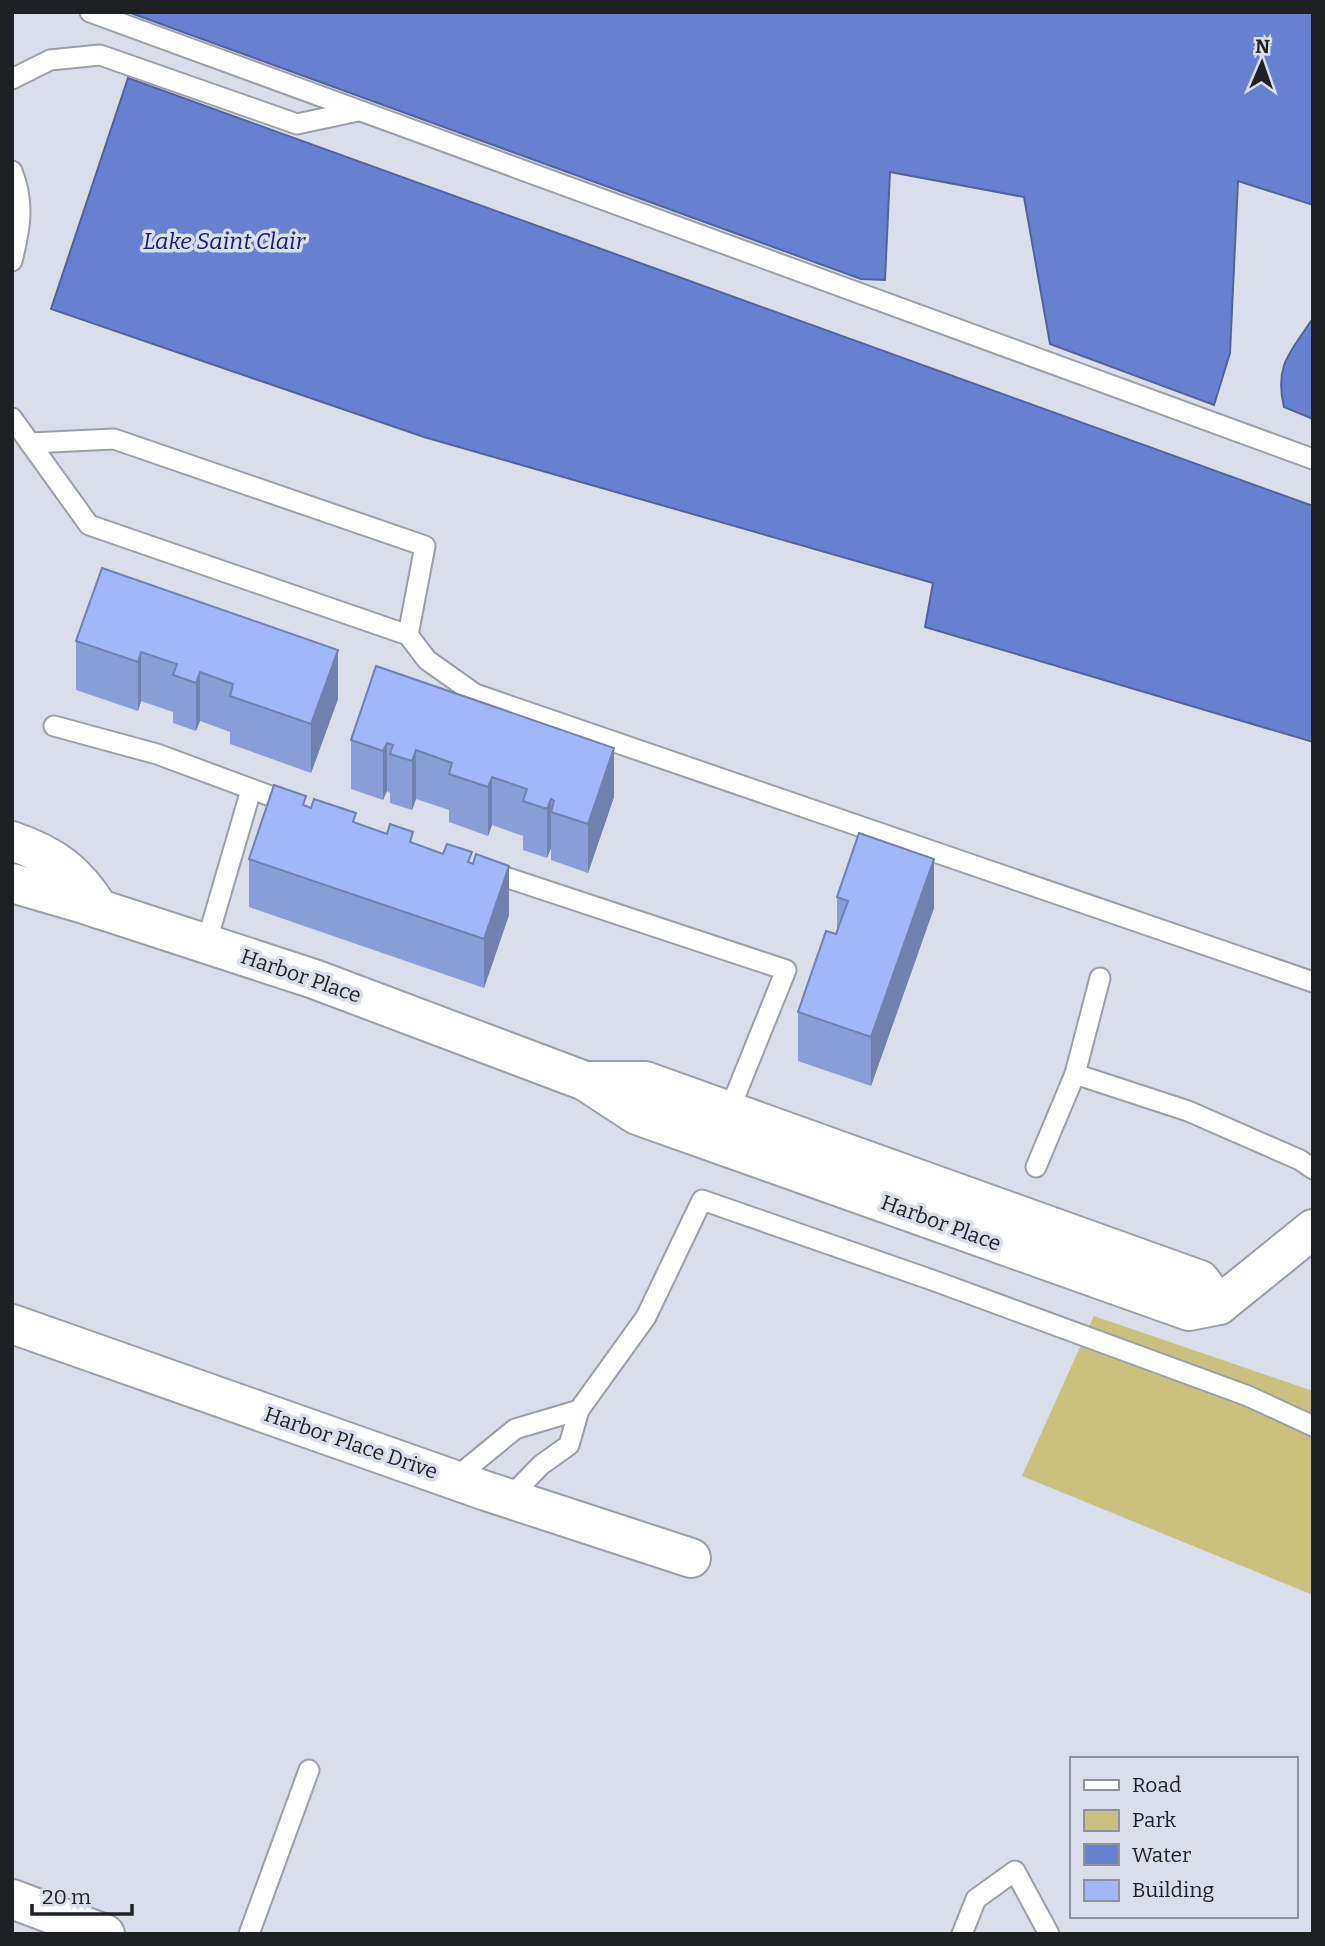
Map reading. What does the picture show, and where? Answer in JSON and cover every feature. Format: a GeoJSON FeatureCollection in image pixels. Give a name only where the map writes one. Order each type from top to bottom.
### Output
{"type":"FeatureCollection","features":[{"type":"Feature","properties":{"kind":"street"},"geometry":{"type":"LineString","coordinates":[[12,900],[61,911],[99,909],[87,890],[54,859],[13,842]]}},
{"type":"Feature","properties":{"kind":"street","name":"Harbor Place"},"geometry":{"type":"LineString","coordinates":[[12,883],[314,979],[585,1081],[637,1115],[805,1156],[1089,1258],[1200,1280],[1219,1305],[1313,1229]]}},
{"type":"Feature","properties":{"kind":"street","name":"Harbor Place"},"geometry":{"type":"LineString","coordinates":[[585,1081],[645,1081],[729,1111],[805,1156]]}},
{"type":"Feature","properties":{"kind":"street","name":"Harbor Place Drive"},"geometry":{"type":"LineString","coordinates":[[12,1324],[454,1479],[691,1558]]}},
{"type":"Feature","properties":{"kind":"street"},"geometry":{"type":"LineString","coordinates":[[12,1899],[105,1934]]}},
{"type":"Feature","properties":{"kind":"lane"},"geometry":{"type":"LineString","coordinates":[[90,12],[1313,459]]}},
{"type":"Feature","properties":{"kind":"lane"},"geometry":{"type":"LineString","coordinates":[[12,79],[50,60],[100,55],[297,124],[360,111]]}},
{"type":"Feature","properties":{"kind":"lane"},"geometry":{"type":"LineString","coordinates":[[12,171],[17,182],[22,223],[12,261]]}},
{"type":"Feature","properties":{"kind":"lane"},"geometry":{"type":"LineString","coordinates":[[12,418],[89,525],[408,635],[427,660],[475,694],[1313,982]]}},
{"type":"Feature","properties":{"kind":"lane"},"geometry":{"type":"LineString","coordinates":[[30,443],[114,439],[425,545],[408,635]]}},
{"type":"Feature","properties":{"kind":"lane"},"geometry":{"type":"LineString","coordinates":[[54,726],[157,754],[316,812]]}},
{"type":"Feature","properties":{"kind":"lane"},"geometry":{"type":"LineString","coordinates":[[206,944],[251,790]]}},
{"type":"Feature","properties":{"kind":"lane"},"geometry":{"type":"LineString","coordinates":[[474,866],[786,970],[729,1111]]}},
{"type":"Feature","properties":{"kind":"lane"},"geometry":{"type":"LineString","coordinates":[[1037,1167],[1075,1074],[1100,978]]}},
{"type":"Feature","properties":{"kind":"lane"},"geometry":{"type":"LineString","coordinates":[[1075,1074],[1188,1111],[1300,1160],[1313,1170]]}},
{"type":"Feature","properties":{"kind":"lane"},"geometry":{"type":"LineString","coordinates":[[510,1497],[541,1465],[569,1445],[579,1410],[646,1317],[702,1200],[932,1280],[1248,1396],[1313,1426]]}},
{"type":"Feature","properties":{"kind":"lane"},"geometry":{"type":"LineString","coordinates":[[454,1479],[515,1429],[579,1410]]}},
{"type":"Feature","properties":{"kind":"lane"},"geometry":{"type":"LineString","coordinates":[[248,1934],[309,1770]]}},
{"type":"Feature","properties":{"kind":"lane"},"geometry":{"type":"LineString","coordinates":[[962,1934],[976,1899],[1015,1871],[1049,1934]]}},
{"type":"Feature","properties":{"kind":"green space"},"geometry":{"type":"Polygon","coordinates":[[[1094,1316],[1313,1391],[1313,1595],[1022,1476],[1094,1316]]]}},
{"type":"Feature","properties":{"kind":"water"},"geometry":{"type":"Polygon","coordinates":[[[128,12],[1313,12],[1313,205],[1238,181],[1230,353],[1214,405],[1050,344],[1024,197],[890,172],[885,280],[861,279],[128,12]]]}},
{"type":"Feature","properties":{"kind":"water","name":"Lake Saint Clair"},"geometry":{"type":"Polygon","coordinates":[[[128,78],[1313,506],[1313,742],[925,627],[933,583],[424,437],[51,309],[128,78]]]}},
{"type":"Feature","properties":{"kind":"water"},"geometry":{"type":"Polygon","coordinates":[[[1313,318],[1313,419],[1284,407],[1281,380],[1287,359],[1313,318]]]}},
{"type":"Feature","properties":{"kind":"building"},"geometry":{"type":"Polygon","coordinates":[[[102,568],[338,650],[311,724],[230,696],[233,684],[200,672],[196,683],[173,675],[177,664],[141,652],[138,662],[76,641],[102,568]]]}},
{"type":"Feature","properties":{"kind":"building"},"geometry":{"type":"Polygon","coordinates":[[[376,666],[614,748],[588,824],[551,812],[554,801],[551,799],[547,809],[523,801],[527,789],[492,777],[488,787],[449,774],[452,763],[416,750],[412,761],[390,754],[393,745],[387,743],[383,751],[351,740],[376,666]]]}},
{"type":"Feature","properties":{"kind":"building"},"geometry":{"type":"Polygon","coordinates":[[[274,785],[306,796],[303,805],[311,808],[314,799],[356,813],[353,822],[387,834],[390,824],[413,832],[410,842],[443,854],[447,844],[472,852],[468,862],[473,864],[476,854],[509,866],[484,939],[249,859],[274,785]]]}},
{"type":"Feature","properties":{"kind":"building"},"geometry":{"type":"Polygon","coordinates":[[[859,833],[934,859],[871,1037],[798,1012],[826,931],[836,934],[848,901],[837,897],[859,833]]]}}]}
